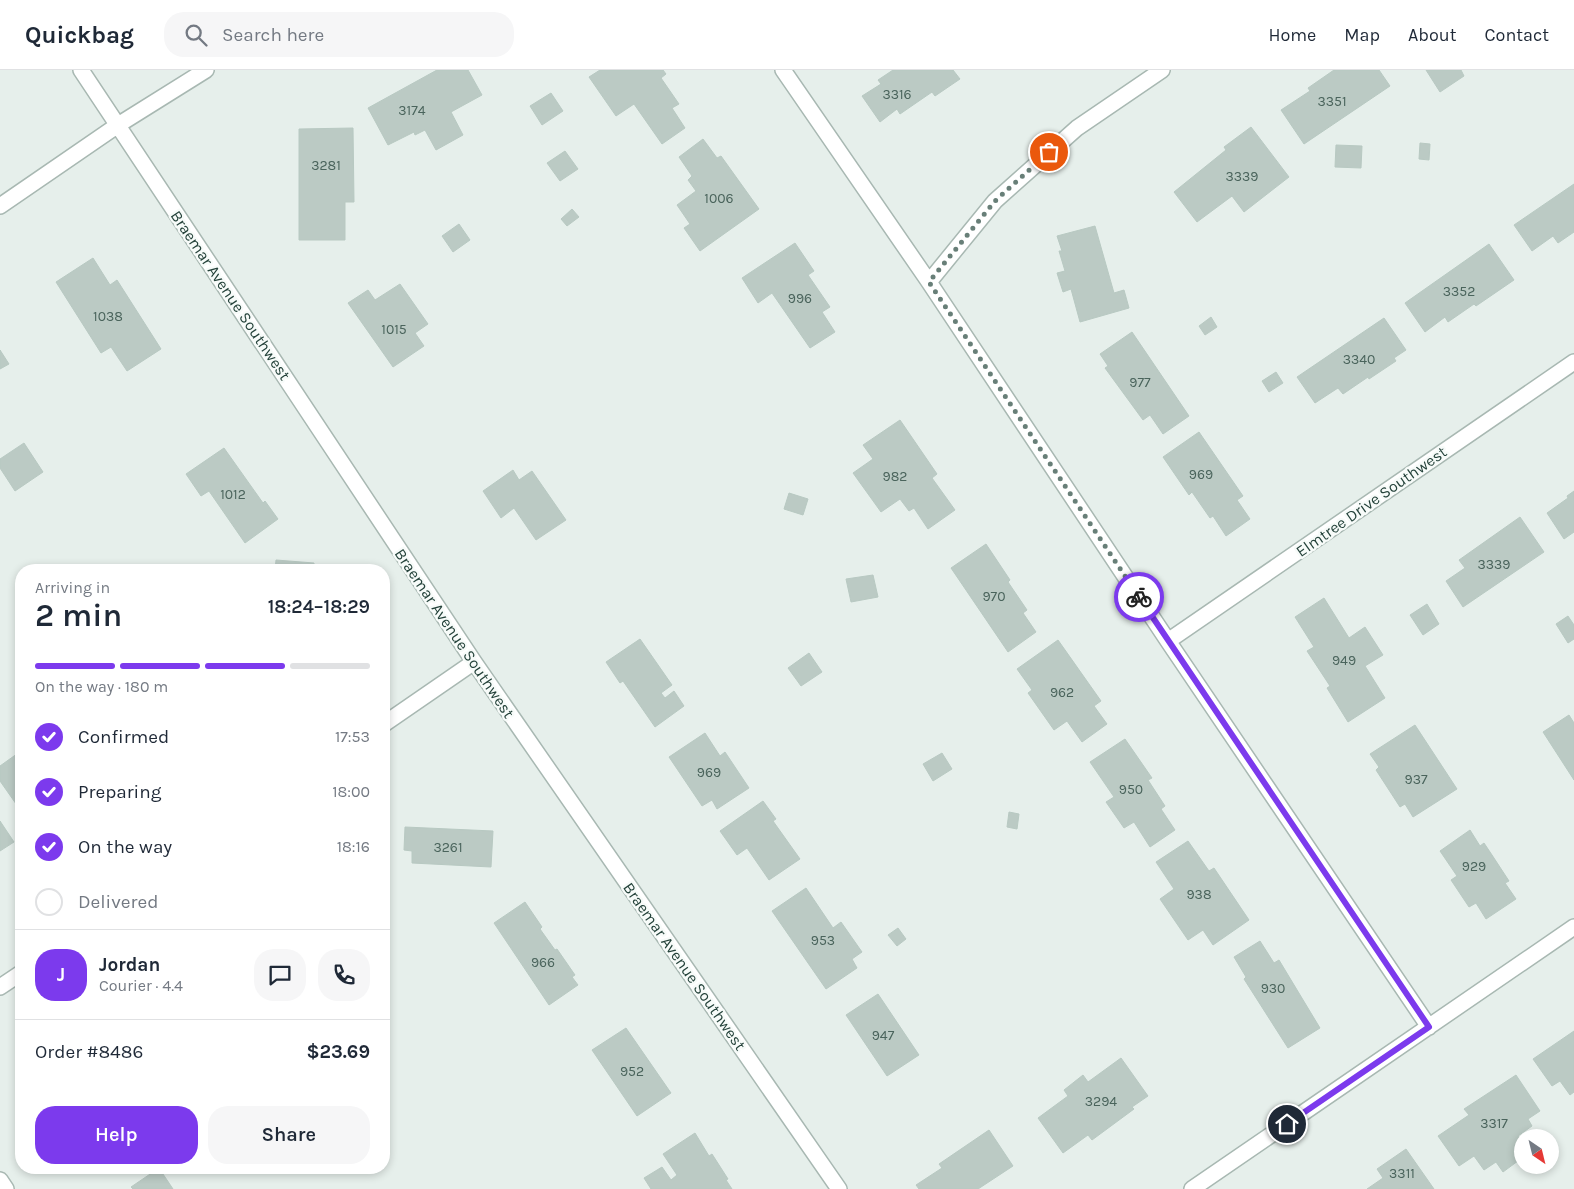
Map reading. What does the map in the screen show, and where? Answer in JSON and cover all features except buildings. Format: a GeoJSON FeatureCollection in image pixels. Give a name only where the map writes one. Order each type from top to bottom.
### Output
{"type":"FeatureCollection","features":[{"type":"Feature","properties":{"kind":"street","name":"Braemar Avenue Southwest"},"geometry":{"type":"LineString","coordinates":[[81,70],[474,662],[839,1189]]}},
{"type":"Feature","properties":{"kind":"street"},"geometry":{"type":"LineString","coordinates":[[0,206],[118,126],[206,70]]}},
{"type":"Feature","properties":{"kind":"street"},"geometry":{"type":"LineString","coordinates":[[783,70],[929,282],[1168,641],[1429,1027]]}},
{"type":"Feature","properties":{"kind":"street"},"geometry":{"type":"LineString","coordinates":[[929,282],[995,201],[1077,128],[1162,70]]}},
{"type":"Feature","properties":{"kind":"street","name":"Elmtree Drive Southwest"},"geometry":{"type":"LineString","coordinates":[[1168,641],[1574,362]]}},
{"type":"Feature","properties":{"kind":"street"},"geometry":{"type":"LineString","coordinates":[[390,720],[474,662]]}},
{"type":"Feature","properties":{"kind":"street"},"geometry":{"type":"LineString","coordinates":[[1192,1189],[1574,927]]}},
{"type":"Feature","properties":{"kind":"street"},"geometry":{"type":"LineString","coordinates":[[0,987],[15,977]]}},
{"type":"Feature","properties":{"kind":"street"},"geometry":{"type":"LineString","coordinates":[[0,1180],[6,1189]]}},
{"type":"Feature","properties":{"kind":"way so far"},"geometry":{"type":"LineString","coordinates":[[1049,152],[995,201],[929,282],[1139,597]]}},
{"type":"Feature","properties":{"kind":"route"},"geometry":{"type":"LineString","coordinates":[[1139,597],[1429,1027],[1287,1124]]}}]}
